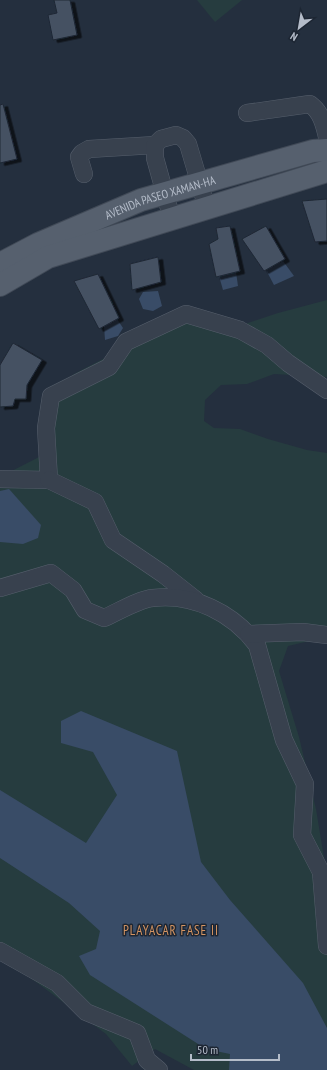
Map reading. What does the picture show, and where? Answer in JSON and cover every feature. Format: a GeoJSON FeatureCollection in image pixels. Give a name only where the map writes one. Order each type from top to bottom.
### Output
{"type":"FeatureCollection","features":[{"type":"Feature","properties":{"kind":"main road","name":"AVENIDA PASEO XAMAN-HA"},"geometry":{"type":"LineString","coordinates":[[0,284],[43,251],[141,200],[314,151],[327,150]]}},
{"type":"Feature","properties":{"kind":"main road","name":"AVENIDA PASEO XAMAN-HA"},"geometry":{"type":"LineString","coordinates":[[0,264],[43,251],[172,219],[327,171]]}},
{"type":"Feature","properties":{"kind":"lane"},"geometry":{"type":"LineString","coordinates":[[247,113],[310,104],[316,108],[322,120],[327,137]]}},
{"type":"Feature","properties":{"kind":"lane"},"geometry":{"type":"LineString","coordinates":[[84,174],[79,157],[82,152],[88,150],[155,145],[161,139],[176,135],[183,138],[188,144],[207,208]]}},
{"type":"Feature","properties":{"kind":"lane"},"geometry":{"type":"LineString","coordinates":[[155,145],[155,158],[172,219]]}},
{"type":"Feature","properties":{"kind":"lane"},"geometry":{"type":"LineString","coordinates":[[49,480],[46,428],[50,396],[109,367],[126,342],[186,314],[240,330],[267,345],[288,364],[327,390]]}},
{"type":"Feature","properties":{"kind":"lane"},"geometry":{"type":"LineString","coordinates":[[0,478],[49,480],[95,502],[113,540],[162,574],[197,601],[238,623],[257,645],[284,740],[305,784],[302,835],[321,872],[327,946]]}},
{"type":"Feature","properties":{"kind":"lane"},"geometry":{"type":"LineString","coordinates":[[0,588],[51,573],[73,590],[85,610],[104,618],[151,598],[176,597],[197,601]]}},
{"type":"Feature","properties":{"kind":"lane"},"geometry":{"type":"LineString","coordinates":[[249,634],[303,632],[327,636]]}},
{"type":"Feature","properties":{"kind":"lane"},"geometry":{"type":"LineString","coordinates":[[0,951],[57,983],[86,1012],[137,1033],[147,1060],[159,1070]]}},
{"type":"Feature","properties":{"kind":"green space"},"geometry":{"type":"Polygon","coordinates":[[[197,0],[242,0],[215,22],[197,0]]]}},
{"type":"Feature","properties":{"kind":"green space"},"geometry":{"type":"Polygon","coordinates":[[[327,300],[327,377],[274,374],[247,384],[221,385],[205,400],[204,421],[214,428],[240,429],[307,450],[327,453],[327,637],[288,646],[279,671],[299,737],[316,809],[327,876],[327,1070],[194,1070],[155,1049],[132,1066],[106,1034],[24,973],[0,959],[0,477],[41,456],[41,400],[74,374],[134,343],[194,318],[236,327],[278,313],[327,300]]]}},
{"type":"Feature","properties":{"kind":"water"},"geometry":{"type":"Polygon","coordinates":[[[283,261],[294,276],[274,285],[266,270],[283,261]]]}},
{"type":"Feature","properties":{"kind":"water"},"geometry":{"type":"Polygon","coordinates":[[[236,272],[238,286],[223,290],[219,276],[236,272]]]}},
{"type":"Feature","properties":{"kind":"water"},"geometry":{"type":"Polygon","coordinates":[[[158,291],[162,306],[153,311],[143,309],[139,299],[143,292],[158,291]]]}},
{"type":"Feature","properties":{"kind":"water"},"geometry":{"type":"Polygon","coordinates":[[[117,319],[123,328],[118,336],[105,340],[104,326],[117,319]]]}},
{"type":"Feature","properties":{"kind":"water"},"geometry":{"type":"Polygon","coordinates":[[[9,489],[41,525],[38,538],[23,544],[0,542],[0,491],[9,489]]]}},
{"type":"Feature","properties":{"kind":"water"},"geometry":{"type":"Polygon","coordinates":[[[81,711],[177,751],[201,862],[230,900],[303,983],[327,1028],[327,1070],[229,1070],[230,1054],[206,1049],[90,975],[79,956],[96,949],[100,931],[69,903],[0,858],[0,790],[86,843],[117,795],[93,752],[61,743],[61,721],[81,711]]]}},
{"type":"Feature","properties":{"kind":"building"},"geometry":{"type":"Polygon","coordinates":[[[54,0],[70,0],[77,35],[53,40],[48,15],[57,13],[54,0]]]}},
{"type":"Feature","properties":{"kind":"building"},"geometry":{"type":"Polygon","coordinates":[[[3,104],[17,159],[0,163],[0,105],[3,104]]]}},
{"type":"Feature","properties":{"kind":"building"},"geometry":{"type":"Polygon","coordinates":[[[327,199],[327,241],[315,242],[302,201],[327,199]]]}},
{"type":"Feature","properties":{"kind":"building"},"geometry":{"type":"Polygon","coordinates":[[[230,226],[240,271],[216,277],[209,244],[218,239],[216,228],[230,226]]]}},
{"type":"Feature","properties":{"kind":"building"},"geometry":{"type":"Polygon","coordinates":[[[266,226],[285,259],[264,271],[242,239],[266,226]]]}},
{"type":"Feature","properties":{"kind":"building"},"geometry":{"type":"Polygon","coordinates":[[[158,257],[161,282],[132,290],[130,264],[158,257]]]}},
{"type":"Feature","properties":{"kind":"building"},"geometry":{"type":"Polygon","coordinates":[[[98,274],[119,318],[99,329],[74,281],[98,274]]]}},
{"type":"Feature","properties":{"kind":"building"},"geometry":{"type":"Polygon","coordinates":[[[13,343],[42,360],[27,385],[26,399],[15,399],[13,406],[0,407],[0,365],[13,343]]]}},
{"type":"Feature","properties":{"kind":"district","name":"PLAYACAR FASE II"},"geometry":{"type":"Point","coordinates":[171,930]}}]}
